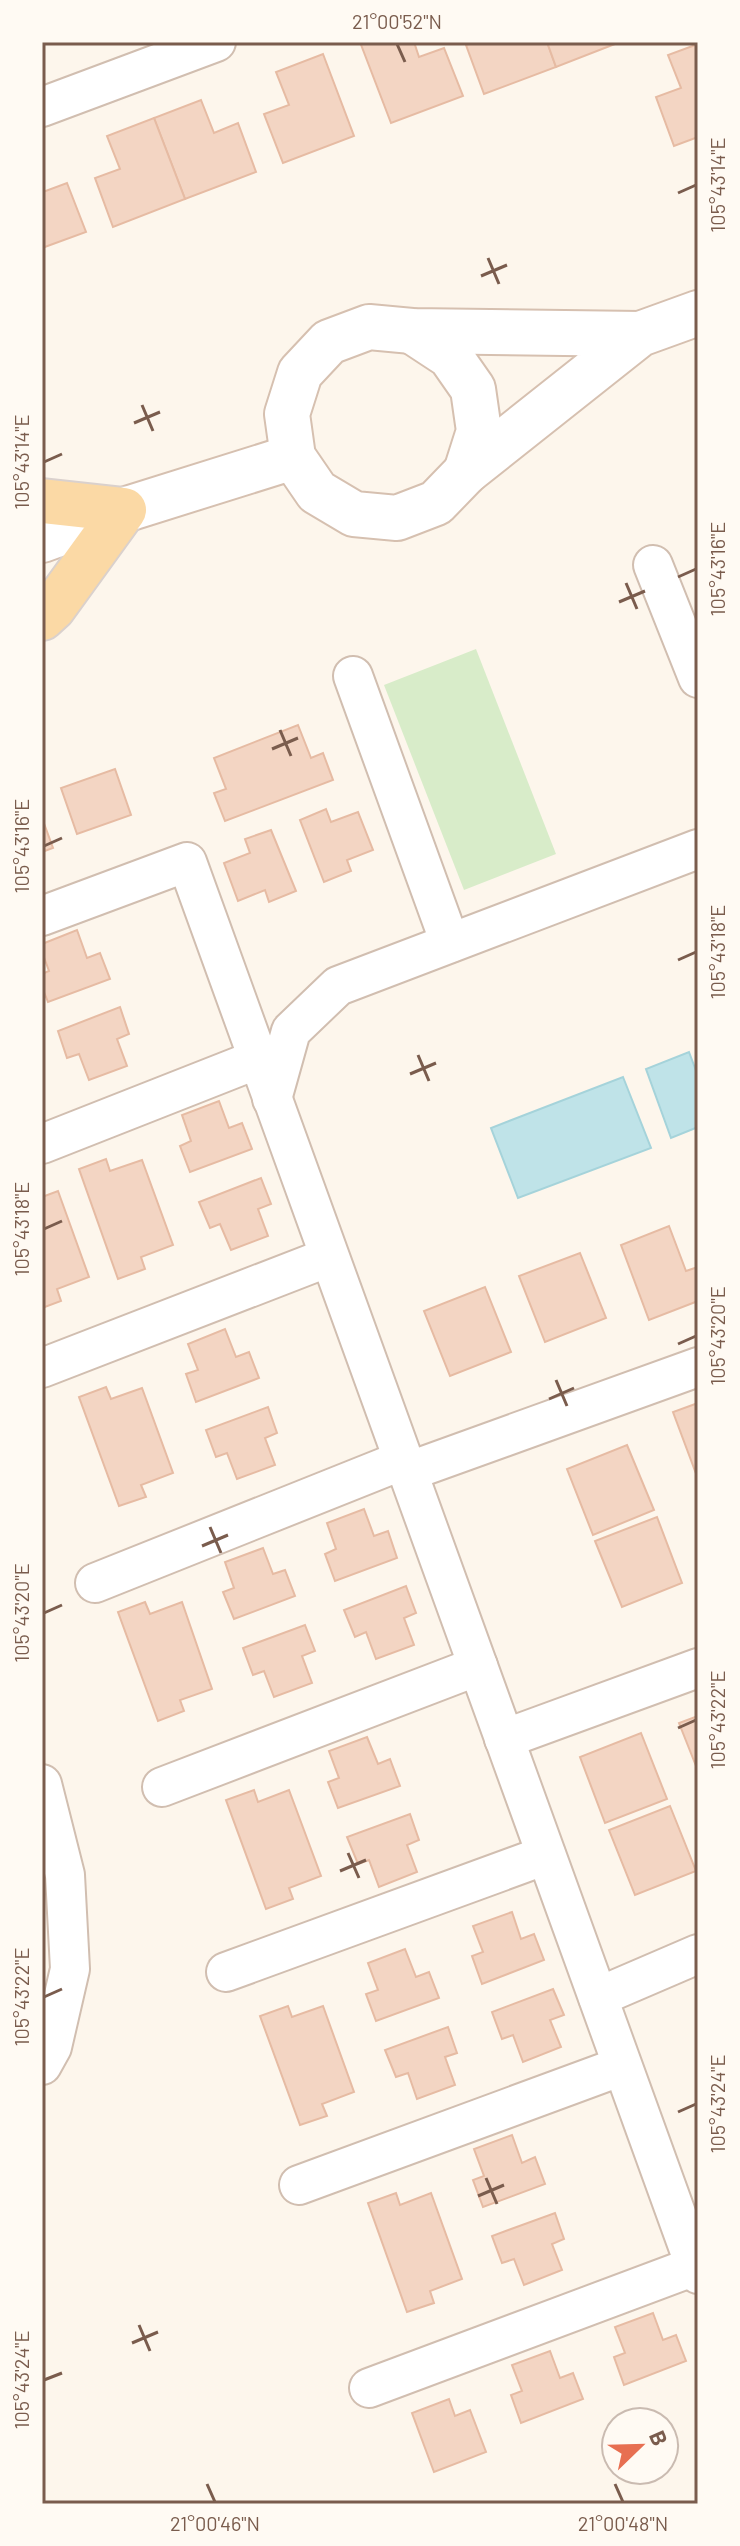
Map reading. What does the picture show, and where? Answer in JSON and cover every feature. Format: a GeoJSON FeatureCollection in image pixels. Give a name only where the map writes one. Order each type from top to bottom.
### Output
{"type":"FeatureCollection","features":[{"type":"Feature","properties":{"kind":"main road"},"geometry":{"type":"LineString","coordinates":[[42,501],[124,510],[53,608],[42,618]]}},
{"type":"Feature","properties":{"kind":"street"},"geometry":{"type":"LineString","coordinates":[[42,107],[216,42]]}},
{"type":"Feature","properties":{"kind":"street"},"geometry":{"type":"LineString","coordinates":[[640,334],[412,331],[369,327],[329,342],[300,373],[287,414],[293,457],[317,492],[342,507],[354,514],[397,518],[436,503],[466,472],[640,334],[698,313]]}},
{"type":"Feature","properties":{"kind":"street"},"geometry":{"type":"LineString","coordinates":[[412,331],[450,356],[473,389],[479,431],[466,472]]}},
{"type":"Feature","properties":{"kind":"street"},"geometry":{"type":"LineString","coordinates":[[42,540],[124,510],[293,457]]}},
{"type":"Feature","properties":{"kind":"street"},"geometry":{"type":"LineString","coordinates":[[653,565],[698,678]]}},
{"type":"Feature","properties":{"kind":"street"},"geometry":{"type":"LineString","coordinates":[[353,676],[450,943]]}},
{"type":"Feature","properties":{"kind":"street"},"geometry":{"type":"LineString","coordinates":[[272,1099],[291,1031],[338,986],[698,849]]}},
{"type":"Feature","properties":{"kind":"street"},"geometry":{"type":"LineString","coordinates":[[42,916],[187,862],[622,2066],[694,2253],[369,2388]]}},
{"type":"Feature","properties":{"kind":"street"},"geometry":{"type":"LineString","coordinates":[[42,1144],[258,1059]]}},
{"type":"Feature","properties":{"kind":"street"},"geometry":{"type":"LineString","coordinates":[[42,1368],[329,1257]]}},
{"type":"Feature","properties":{"kind":"street"},"geometry":{"type":"LineString","coordinates":[[95,1583],[405,1466],[698,1367]]}},
{"type":"Feature","properties":{"kind":"street"},"geometry":{"type":"LineString","coordinates":[[162,1787],[478,1666]]}},
{"type":"Feature","properties":{"kind":"street"},"geometry":{"type":"LineString","coordinates":[[504,1739],[698,1668]]}},
{"type":"Feature","properties":{"kind":"street"},"geometry":{"type":"LineString","coordinates":[[42,1784],[65,1875],[70,1969],[52,2047],[42,2065]]}},
{"type":"Feature","properties":{"kind":"street"},"geometry":{"type":"LineString","coordinates":[[226,1972],[546,1855]]}},
{"type":"Feature","properties":{"kind":"street"},"geometry":{"type":"LineString","coordinates":[[598,1997],[698,1954]]}},
{"type":"Feature","properties":{"kind":"street"},"geometry":{"type":"LineString","coordinates":[[299,2185],[622,2066]]}},
{"type":"Feature","properties":{"kind":"green space"},"geometry":{"type":"Polygon","coordinates":[[[476,649],[556,854],[464,890],[384,685],[476,649]]]}},
{"type":"Feature","properties":{"kind":"water"},"geometry":{"type":"Polygon","coordinates":[[[689,1052],[698,1076],[698,1127],[671,1138],[646,1069],[689,1052]]]}},
{"type":"Feature","properties":{"kind":"water"},"geometry":{"type":"Polygon","coordinates":[[[623,1077],[651,1148],[518,1198],[491,1128],[623,1077]]]}},
{"type":"Feature","properties":{"kind":"building"},"geometry":{"type":"Polygon","coordinates":[[[360,42],[414,42],[419,57],[444,48],[463,96],[391,123],[360,42]]]}},
{"type":"Feature","properties":{"kind":"building"},"geometry":{"type":"Polygon","coordinates":[[[474,42],[547,42],[556,67],[484,94],[466,45],[474,42]]]}},
{"type":"Feature","properties":{"kind":"building"},"geometry":{"type":"Polygon","coordinates":[[[547,42],[620,42],[556,67],[547,42]]]}},
{"type":"Feature","properties":{"kind":"building"},"geometry":{"type":"Polygon","coordinates":[[[698,44],[698,137],[674,146],[656,97],[681,88],[668,55],[698,44]]]}},
{"type":"Feature","properties":{"kind":"building"},"geometry":{"type":"Polygon","coordinates":[[[323,54],[354,136],[283,163],[264,114],[289,105],[276,72],[323,54]]]}},
{"type":"Feature","properties":{"kind":"building"},"geometry":{"type":"Polygon","coordinates":[[[201,100],[214,133],[238,123],[256,172],[185,199],[154,118],[201,100]]]}},
{"type":"Feature","properties":{"kind":"building"},"geometry":{"type":"Polygon","coordinates":[[[154,118],[185,199],[113,227],[95,178],[120,169],[107,136],[154,118]]]}},
{"type":"Feature","properties":{"kind":"building"},"geometry":{"type":"Polygon","coordinates":[[[67,183],[86,232],[42,248],[42,190],[67,183]]]}},
{"type":"Feature","properties":{"kind":"building"},"geometry":{"type":"Polygon","coordinates":[[[298,725],[311,758],[323,753],[333,780],[225,821],[214,793],[226,789],[214,758],[298,725]]]}},
{"type":"Feature","properties":{"kind":"building"},"geometry":{"type":"Polygon","coordinates":[[[115,769],[131,815],[77,834],[61,788],[115,769]]]}},
{"type":"Feature","properties":{"kind":"building"},"geometry":{"type":"Polygon","coordinates":[[[326,809],[331,822],[358,812],[373,850],[347,860],[351,871],[324,882],[300,820],[326,809]]]}},
{"type":"Feature","properties":{"kind":"building"},"geometry":{"type":"Polygon","coordinates":[[[42,818],[53,848],[42,852],[42,818]]]}},
{"type":"Feature","properties":{"kind":"building"},"geometry":{"type":"Polygon","coordinates":[[[271,830],[296,891],[269,902],[265,890],[238,901],[224,863],[250,853],[245,839],[271,830]]]}},
{"type":"Feature","properties":{"kind":"building"},"geometry":{"type":"Polygon","coordinates":[[[77,930],[87,958],[100,953],[110,979],[48,1002],[42,987],[42,974],[49,971],[42,944],[77,930]]]}},
{"type":"Feature","properties":{"kind":"building"},"geometry":{"type":"Polygon","coordinates":[[[120,1007],[129,1034],[117,1039],[127,1066],[89,1080],[79,1054],[67,1058],[58,1031],[120,1007]]]}},
{"type":"Feature","properties":{"kind":"building"},"geometry":{"type":"Polygon","coordinates":[[[219,1101],[229,1128],[242,1123],[252,1149],[190,1172],[180,1146],[191,1141],[182,1115],[219,1101]]]}},
{"type":"Feature","properties":{"kind":"building"},"geometry":{"type":"Polygon","coordinates":[[[106,1159],[110,1171],[142,1160],[173,1245],[141,1257],[145,1269],[118,1279],[79,1169],[106,1159]]]}},
{"type":"Feature","properties":{"kind":"building"},"geometry":{"type":"Polygon","coordinates":[[[261,1178],[271,1204],[258,1209],[268,1236],[231,1250],[220,1224],[210,1228],[199,1202],[261,1178]]]}},
{"type":"Feature","properties":{"kind":"building"},"geometry":{"type":"Polygon","coordinates":[[[58,1191],[89,1277],[57,1289],[61,1301],[42,1308],[42,1197],[58,1191]]]}},
{"type":"Feature","properties":{"kind":"building"},"geometry":{"type":"Polygon","coordinates":[[[669,1226],[686,1271],[698,1267],[698,1301],[649,1320],[621,1245],[669,1226]]]}},
{"type":"Feature","properties":{"kind":"building"},"geometry":{"type":"Polygon","coordinates":[[[580,1253],[606,1318],[545,1342],[519,1276],[580,1253]]]}},
{"type":"Feature","properties":{"kind":"building"},"geometry":{"type":"Polygon","coordinates":[[[485,1287],[511,1352],[450,1376],[424,1311],[485,1287]]]}},
{"type":"Feature","properties":{"kind":"building"},"geometry":{"type":"Polygon","coordinates":[[[225,1329],[236,1357],[249,1352],[259,1378],[196,1402],[186,1374],[198,1370],[188,1344],[225,1329]]]}},
{"type":"Feature","properties":{"kind":"building"},"geometry":{"type":"Polygon","coordinates":[[[106,1387],[111,1399],[142,1388],[173,1473],[141,1485],[146,1497],[119,1506],[79,1397],[106,1387]]]}},
{"type":"Feature","properties":{"kind":"building"},"geometry":{"type":"Polygon","coordinates":[[[698,1403],[698,1479],[673,1412],[698,1403]]]}},
{"type":"Feature","properties":{"kind":"building"},"geometry":{"type":"Polygon","coordinates":[[[268,1407],[277,1433],[265,1438],[275,1465],[237,1479],[227,1453],[216,1457],[206,1430],[268,1407]]]}},
{"type":"Feature","properties":{"kind":"building"},"geometry":{"type":"Polygon","coordinates":[[[627,1445],[654,1510],[593,1535],[567,1469],[627,1445]]]}},
{"type":"Feature","properties":{"kind":"building"},"geometry":{"type":"Polygon","coordinates":[[[364,1509],[374,1536],[388,1531],[397,1558],[335,1581],[325,1554],[336,1549],[327,1523],[364,1509]]]}},
{"type":"Feature","properties":{"kind":"building"},"geometry":{"type":"Polygon","coordinates":[[[657,1517],[682,1583],[622,1607],[595,1541],[657,1517]]]}},
{"type":"Feature","properties":{"kind":"building"},"geometry":{"type":"Polygon","coordinates":[[[263,1548],[273,1574],[285,1570],[295,1596],[234,1619],[223,1592],[234,1588],[225,1562],[263,1548]]]}},
{"type":"Feature","properties":{"kind":"building"},"geometry":{"type":"Polygon","coordinates":[[[406,1586],[416,1613],[404,1618],[414,1645],[376,1659],[366,1632],[355,1637],[344,1610],[406,1586]]]}},
{"type":"Feature","properties":{"kind":"building"},"geometry":{"type":"Polygon","coordinates":[[[145,1602],[150,1614],[182,1602],[212,1689],[180,1700],[184,1711],[158,1721],[118,1612],[145,1602]]]}},
{"type":"Feature","properties":{"kind":"building"},"geometry":{"type":"Polygon","coordinates":[[[305,1625],[315,1651],[302,1656],[312,1683],[274,1697],[264,1671],[253,1675],[243,1648],[305,1625]]]}},
{"type":"Feature","properties":{"kind":"building"},"geometry":{"type":"Polygon","coordinates":[[[698,1716],[698,1771],[679,1723],[698,1716]]]}},
{"type":"Feature","properties":{"kind":"building"},"geometry":{"type":"Polygon","coordinates":[[[641,1733],[667,1799],[605,1823],[580,1757],[641,1733]]]}},
{"type":"Feature","properties":{"kind":"building"},"geometry":{"type":"Polygon","coordinates":[[[367,1737],[378,1764],[390,1759],[400,1786],[338,1808],[328,1782],[339,1778],[329,1751],[367,1737]]]}},
{"type":"Feature","properties":{"kind":"building"},"geometry":{"type":"Polygon","coordinates":[[[254,1790],[258,1802],[289,1790],[321,1876],[289,1888],[293,1899],[266,1909],[226,1800],[254,1790]]]}},
{"type":"Feature","properties":{"kind":"building"},"geometry":{"type":"Polygon","coordinates":[[[670,1806],[696,1871],[635,1895],[609,1830],[670,1806]]]}},
{"type":"Feature","properties":{"kind":"building"},"geometry":{"type":"Polygon","coordinates":[[[410,1814],[419,1840],[407,1845],[417,1872],[379,1887],[369,1860],[358,1864],[347,1837],[410,1814]]]}},
{"type":"Feature","properties":{"kind":"building"},"geometry":{"type":"Polygon","coordinates":[[[512,1912],[521,1939],[534,1934],[544,1960],[482,1984],[472,1956],[483,1952],[473,1926],[512,1912]]]}},
{"type":"Feature","properties":{"kind":"building"},"geometry":{"type":"Polygon","coordinates":[[[405,1949],[416,1977],[429,1972],[439,1998],[376,2021],[366,1994],[378,1990],[368,1963],[405,1949]]]}},
{"type":"Feature","properties":{"kind":"building"},"geometry":{"type":"Polygon","coordinates":[[[553,1989],[564,2015],[550,2020],[561,2047],[523,2062],[513,2035],[502,2039],[492,2012],[553,1989]]]}},
{"type":"Feature","properties":{"kind":"building"},"geometry":{"type":"Polygon","coordinates":[[[288,2006],[292,2017],[323,2006],[354,2092],[322,2104],[327,2116],[300,2125],[260,2016],[288,2006]]]}},
{"type":"Feature","properties":{"kind":"building"},"geometry":{"type":"Polygon","coordinates":[[[448,2027],[457,2053],[445,2057],[455,2085],[417,2099],[408,2073],[396,2077],[385,2050],[448,2027]]]}},
{"type":"Feature","properties":{"kind":"building"},"geometry":{"type":"Polygon","coordinates":[[[512,2135],[522,2163],[535,2157],[545,2184],[483,2207],[473,2180],[484,2176],[474,2149],[512,2135]]]}},
{"type":"Feature","properties":{"kind":"building"},"geometry":{"type":"Polygon","coordinates":[[[396,2193],[400,2205],[431,2193],[462,2279],[430,2291],[434,2303],[407,2312],[368,2203],[396,2193]]]}},
{"type":"Feature","properties":{"kind":"building"},"geometry":{"type":"Polygon","coordinates":[[[555,2213],[564,2239],[552,2244],[562,2270],[524,2285],[514,2259],[502,2263],[492,2236],[555,2213]]]}},
{"type":"Feature","properties":{"kind":"building"},"geometry":{"type":"Polygon","coordinates":[[[653,2313],[663,2340],[676,2335],[686,2361],[624,2385],[614,2357],[625,2353],[615,2327],[653,2313]]]}},
{"type":"Feature","properties":{"kind":"building"},"geometry":{"type":"Polygon","coordinates":[[[550,2351],[560,2378],[573,2373],[583,2399],[521,2423],[511,2395],[522,2391],[512,2365],[550,2351]]]}},
{"type":"Feature","properties":{"kind":"building"},"geometry":{"type":"Polygon","coordinates":[[[449,2399],[455,2416],[470,2410],[486,2452],[434,2472],[412,2413],[449,2399]]]}}]}
